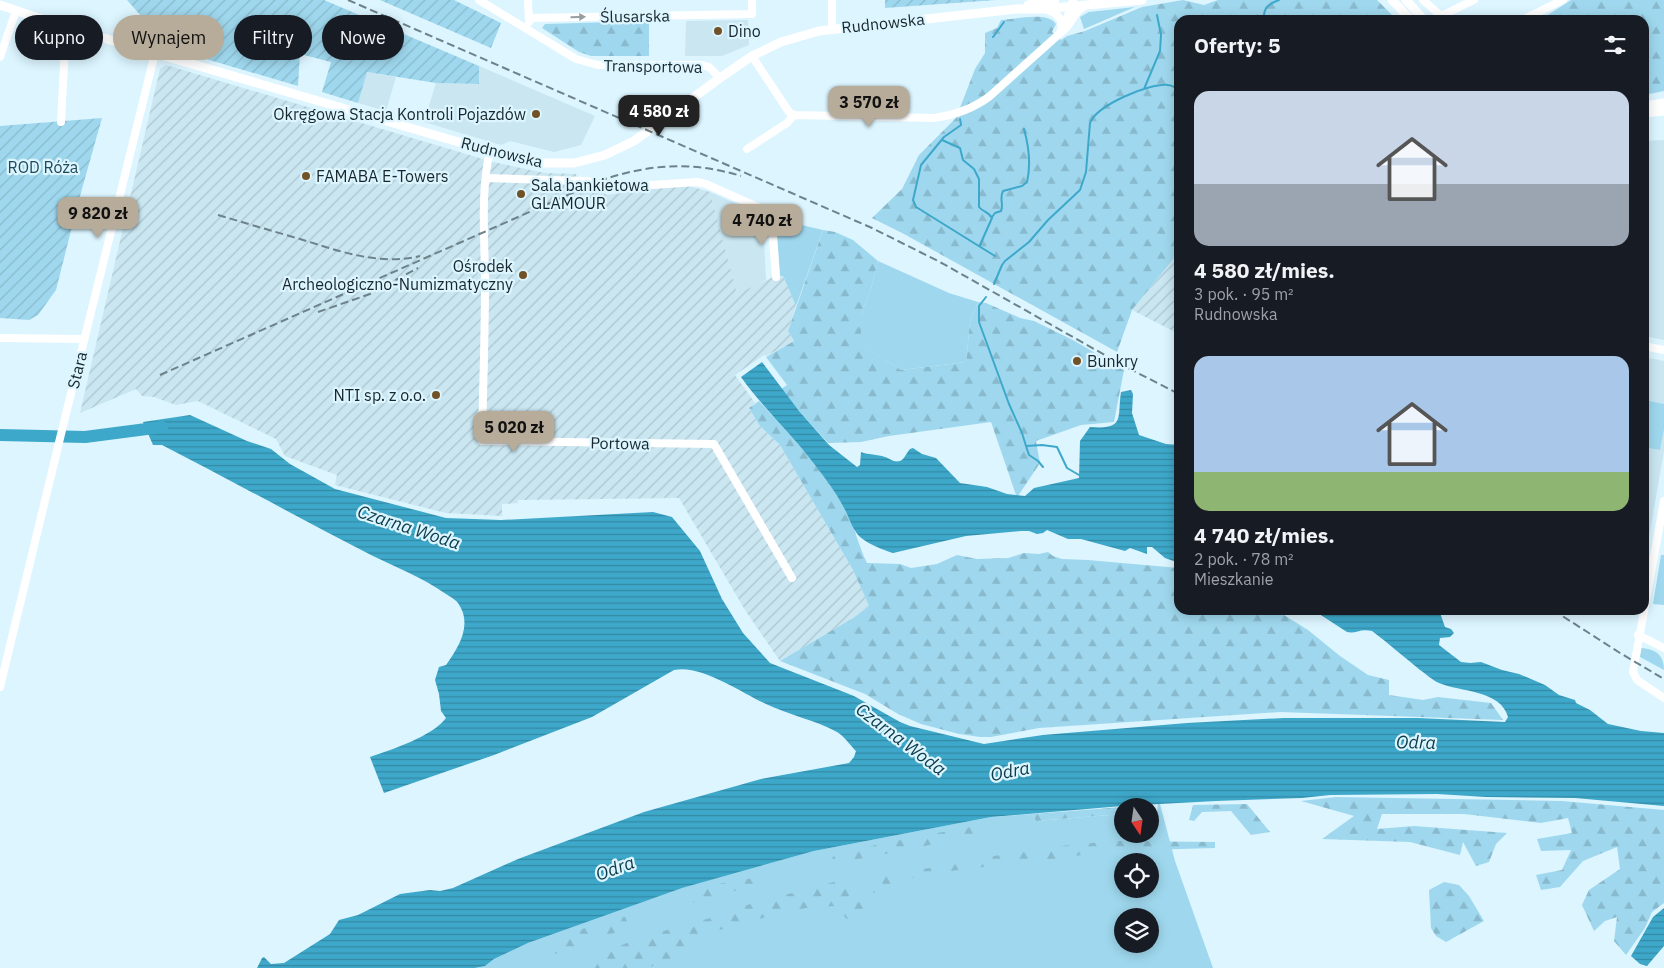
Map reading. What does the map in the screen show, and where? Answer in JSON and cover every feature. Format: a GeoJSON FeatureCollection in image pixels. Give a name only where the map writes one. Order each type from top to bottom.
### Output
{"type":"FeatureCollection","features":[{"type":"Feature","properties":{"kind":"main road","name":"Rudnowska"},"geometry":{"type":"LineString","coordinates":[[179,60],[490,151],[543,163],[574,163],[606,155],[634,141],[752,56],[781,42],[832,28],[1016,8],[1055,0]]}},
{"type":"Feature","properties":{"kind":"main road","name":"Rudnowska"},"geometry":{"type":"LineString","coordinates":[[1016,8],[1042,9],[1072,3],[1086,5],[1142,0]]}},
{"type":"Feature","properties":{"kind":"main road"},"geometry":{"type":"LineString","coordinates":[[1392,0],[1406,15]]}},
{"type":"Feature","properties":{"kind":"main road"},"geometry":{"type":"LineString","coordinates":[[1406,0],[1420,15]]}},
{"type":"Feature","properties":{"kind":"main road","name":"Rudnowska"},"geometry":{"type":"LineString","coordinates":[[0,5],[28,15]]}},
{"type":"Feature","properties":{"kind":"main road"},"geometry":{"type":"LineString","coordinates":[[1649,105],[1664,103]]}},
{"type":"Feature","properties":{"kind":"main road"},"geometry":{"type":"LineString","coordinates":[[1649,112],[1664,110]]}},
{"type":"Feature","properties":{"kind":"street","name":"Transportowa"},"geometry":{"type":"LineString","coordinates":[[479,0],[576,59],[587,63],[598,65],[700,65],[709,67],[720,78]]}},
{"type":"Feature","properties":{"kind":"street"},"geometry":{"type":"LineString","coordinates":[[528,0],[528,29]]}},
{"type":"Feature","properties":{"kind":"street","name":"Ślusarska"},"geometry":{"type":"LineString","coordinates":[[529,18],[752,14],[752,0]]}},
{"type":"Feature","properties":{"kind":"street"},"geometry":{"type":"LineString","coordinates":[[832,0],[832,28]]}},
{"type":"Feature","properties":{"kind":"street"},"geometry":{"type":"LineString","coordinates":[[1423,0],[1439,15]]}},
{"type":"Feature","properties":{"kind":"street"},"geometry":{"type":"LineString","coordinates":[[1442,15],[1474,0]]}},
{"type":"Feature","properties":{"kind":"street"},"geometry":{"type":"LineString","coordinates":[[1532,15],[1563,0]]}},
{"type":"Feature","properties":{"kind":"street"},"geometry":{"type":"LineString","coordinates":[[1060,33],[1072,3]]}},
{"type":"Feature","properties":{"kind":"street"},"geometry":{"type":"LineString","coordinates":[[752,56],[789,112],[794,115],[934,118],[966,111],[978,105],[1071,23],[1078,11],[1086,5]]}},
{"type":"Feature","properties":{"kind":"street"},"geometry":{"type":"LineString","coordinates":[[1042,9],[1050,10],[1058,16],[1062,24],[1060,33]]}},
{"type":"Feature","properties":{"kind":"street"},"geometry":{"type":"LineString","coordinates":[[0,57],[16,11]]}},
{"type":"Feature","properties":{"kind":"street"},"geometry":{"type":"LineString","coordinates":[[61,122],[64,60]]}},
{"type":"Feature","properties":{"kind":"street","name":"Stara"},"geometry":{"type":"LineString","coordinates":[[0,687],[153,60]]}},
{"type":"Feature","properties":{"kind":"street"},"geometry":{"type":"LineString","coordinates":[[747,149],[788,123],[794,115]]}},
{"type":"Feature","properties":{"kind":"street","name":"Portowa"},"geometry":{"type":"LineString","coordinates":[[490,151],[486,178],[482,440],[714,444],[792,578]]}},
{"type":"Feature","properties":{"kind":"street"},"geometry":{"type":"LineString","coordinates":[[486,178],[587,181],[606,186],[622,187],[687,181],[706,184],[771,213],[776,277]]}},
{"type":"Feature","properties":{"kind":"street"},"geometry":{"type":"LineString","coordinates":[[0,338],[84,339]]}},
{"type":"Feature","properties":{"kind":"street"},"geometry":{"type":"LineString","coordinates":[[1649,347],[1664,350]]}},
{"type":"Feature","properties":{"kind":"street"},"geometry":{"type":"LineString","coordinates":[[1649,579],[1664,501]]}},
{"type":"Feature","properties":{"kind":"street"},"geometry":{"type":"LineString","coordinates":[[1655,549],[1664,550]]}},
{"type":"Feature","properties":{"kind":"street"},"geometry":{"type":"LineString","coordinates":[[1642,615],[1633,673],[1635,679],[1664,698]]}},
{"type":"Feature","properties":{"kind":"street"},"geometry":{"type":"LineString","coordinates":[[1638,635],[1664,648]]}},
{"type":"Feature","properties":{"kind":"shaded area"},"geometry":{"type":"Polygon","coordinates":[[[748,20],[749,45],[722,56],[685,56],[686,21],[748,20]]]}},
{"type":"Feature","properties":{"kind":"shaded area"},"geometry":{"type":"Polygon","coordinates":[[[166,65],[493,162],[545,173],[576,174],[580,184],[595,188],[607,195],[662,187],[689,186],[710,192],[737,294],[773,277],[783,276],[796,306],[788,331],[794,341],[766,356],[764,355],[735,375],[755,403],[749,408],[760,426],[780,445],[853,570],[869,606],[853,618],[780,661],[745,610],[679,498],[518,500],[518,503],[502,504],[502,516],[446,513],[335,485],[337,475],[285,456],[276,439],[198,401],[176,405],[154,397],[142,396],[136,389],[80,413],[160,69],[166,65]]]}},
{"type":"Feature","properties":{"kind":"shaded area"},"geometry":{"type":"Polygon","coordinates":[[[479,66],[595,116],[581,145],[554,152],[510,141],[501,145],[424,122],[436,83],[479,84],[479,66]]]}},
{"type":"Feature","properties":{"kind":"shaded area"},"geometry":{"type":"Polygon","coordinates":[[[366,72],[396,77],[386,111],[358,103],[366,72]]]}},
{"type":"Feature","properties":{"kind":"shaded area"},"geometry":{"type":"Polygon","coordinates":[[[1664,140],[1664,340],[1649,337],[1649,141],[1664,140]]]}},
{"type":"Feature","properties":{"kind":"shaded area"},"geometry":{"type":"Polygon","coordinates":[[[710,192],[750,210],[761,217],[763,221],[766,280],[737,295],[710,192]]]}},
{"type":"Feature","properties":{"kind":"shaded area"},"geometry":{"type":"Polygon","coordinates":[[[1174,258],[1174,331],[1132,310],[1174,258]]]}},
{"type":"Feature","properties":{"kind":"shaded area"},"geometry":{"type":"Polygon","coordinates":[[[1649,358],[1664,361],[1664,451],[1649,537],[1649,358]]]}},
{"type":"Feature","properties":{"kind":"green space"},"geometry":{"type":"Polygon","coordinates":[[[127,0],[324,0],[359,15],[322,15],[322,60],[312,57],[312,15],[234,15],[234,60],[300,60],[298,86],[210,60],[224,60],[224,15],[140,15],[127,0]]]}},
{"type":"Feature","properties":{"kind":"green space"},"geometry":{"type":"Polygon","coordinates":[[[380,0],[454,0],[501,23],[491,48],[380,0]]]}},
{"type":"Feature","properties":{"kind":"green space"},"geometry":{"type":"Polygon","coordinates":[[[885,0],[996,0],[885,8],[885,0]]]}},
{"type":"Feature","properties":{"kind":"green space"},"geometry":{"type":"Polygon","coordinates":[[[1183,0],[1204,5],[1218,0],[1377,0],[1392,15],[1174,15],[1174,258],[1132,310],[1117,352],[872,218],[902,189],[919,155],[956,118],[975,69],[985,53],[985,33],[997,28],[1001,20],[1039,17],[1052,20],[1056,24],[1052,32],[1061,40],[1142,7],[1183,0]]]}},
{"type":"Feature","properties":{"kind":"green space"},"geometry":{"type":"Polygon","coordinates":[[[1571,0],[1664,0],[1664,91],[1649,94],[1649,15],[1548,15],[1571,0]]]}},
{"type":"Feature","properties":{"kind":"green space"},"geometry":{"type":"Polygon","coordinates":[[[1135,7],[1084,29],[1080,17],[1089,12],[1135,7]]]}},
{"type":"Feature","properties":{"kind":"green space"},"geometry":{"type":"Polygon","coordinates":[[[649,21],[649,56],[591,56],[579,52],[542,28],[545,24],[649,21]]]}},
{"type":"Feature","properties":{"kind":"green space"},"geometry":{"type":"Polygon","coordinates":[[[404,34],[479,66],[479,84],[436,83],[367,72],[358,103],[322,92],[331,62],[323,60],[404,60],[404,34]]]}},
{"type":"Feature","properties":{"kind":"green space","name":"ROD Róża"},"geometry":{"type":"Polygon","coordinates":[[[102,118],[56,290],[38,315],[29,320],[0,318],[0,126],[102,118]]]}},
{"type":"Feature","properties":{"kind":"green space"},"geometry":{"type":"Polygon","coordinates":[[[793,223],[823,230],[796,306],[783,276],[780,276],[777,232],[793,223]]]}},
{"type":"Feature","properties":{"kind":"green space"},"geometry":{"type":"Polygon","coordinates":[[[823,230],[835,232],[853,240],[878,261],[871,289],[863,308],[860,344],[901,370],[966,362],[970,322],[978,302],[986,303],[1020,318],[1034,321],[1073,340],[1124,370],[1114,422],[1081,425],[1036,441],[1040,463],[1018,496],[1016,495],[991,422],[889,436],[861,442],[828,443],[781,389],[787,385],[766,357],[794,341],[788,331],[823,230]]]}},
{"type":"Feature","properties":{"kind":"green space"},"geometry":{"type":"Polygon","coordinates":[[[878,261],[949,293],[978,302],[970,322],[966,362],[901,370],[859,344],[863,308],[871,289],[878,261]]]}},
{"type":"Feature","properties":{"kind":"green space"},"geometry":{"type":"Polygon","coordinates":[[[759,401],[825,477],[844,506],[867,563],[900,564],[911,568],[937,564],[957,555],[977,559],[1008,558],[1024,553],[1039,554],[1048,552],[1062,559],[1174,568],[1174,615],[1284,615],[1308,630],[1340,656],[1368,675],[1389,680],[1389,695],[1423,700],[1438,697],[1491,703],[1503,720],[1280,712],[1039,728],[991,737],[959,734],[921,724],[898,714],[865,694],[780,661],[853,618],[869,606],[853,570],[780,445],[760,426],[749,408],[759,401]]]}},
{"type":"Feature","properties":{"kind":"green space"},"geometry":{"type":"Polygon","coordinates":[[[1649,401],[1664,404],[1664,429],[1660,450],[1649,448],[1649,401]]]}},
{"type":"Feature","properties":{"kind":"green space"},"geometry":{"type":"Polygon","coordinates":[[[1661,555],[1664,555],[1664,605],[1653,604],[1661,555]]]}},
{"type":"Feature","properties":{"kind":"green space"},"geometry":{"type":"Polygon","coordinates":[[[1641,648],[1659,654],[1663,661],[1664,670],[1640,657],[1641,648]]]}},
{"type":"Feature","properties":{"kind":"green space"},"geometry":{"type":"Polygon","coordinates":[[[1336,797],[1562,801],[1664,810],[1664,903],[1652,912],[1645,928],[1626,955],[1614,941],[1617,917],[1605,921],[1594,931],[1582,905],[1589,890],[1620,869],[1617,847],[1583,861],[1560,887],[1541,890],[1536,875],[1562,870],[1571,850],[1541,851],[1537,839],[1572,833],[1568,818],[1541,823],[1464,814],[1382,814],[1377,829],[1414,826],[1507,833],[1496,844],[1489,862],[1476,866],[1463,842],[1460,855],[1410,842],[1322,839],[1354,816],[1301,801],[1336,797]]]}},
{"type":"Feature","properties":{"kind":"green space"},"geometry":{"type":"Polygon","coordinates":[[[1160,804],[1175,861],[1213,968],[475,968],[485,966],[494,959],[528,943],[681,888],[814,851],[991,817],[1032,814],[1036,821],[1114,815],[1114,843],[1159,843],[1160,804]]]}},
{"type":"Feature","properties":{"kind":"green space"},"geometry":{"type":"Polygon","coordinates":[[[1247,804],[1270,832],[1251,835],[1231,811],[1202,812],[1194,821],[1189,820],[1193,805],[1247,804]]]}},
{"type":"Feature","properties":{"kind":"green space"},"geometry":{"type":"Polygon","coordinates":[[[1114,808],[1114,815],[1036,821],[1032,814],[1114,808]]]}},
{"type":"Feature","properties":{"kind":"green space"},"geometry":{"type":"Polygon","coordinates":[[[981,825],[980,832],[913,849],[843,863],[833,863],[832,859],[834,855],[884,843],[981,825]]]}},
{"type":"Feature","properties":{"kind":"green space"},"geometry":{"type":"Polygon","coordinates":[[[1114,841],[1114,843],[1215,842],[1215,848],[1108,851],[1068,857],[1046,863],[1027,860],[1006,862],[983,867],[917,875],[908,882],[892,884],[884,899],[873,892],[876,878],[1026,851],[1114,841]]]}},
{"type":"Feature","properties":{"kind":"green space"},"geometry":{"type":"Polygon","coordinates":[[[765,876],[766,882],[689,904],[685,893],[712,885],[765,876]]]}},
{"type":"Feature","properties":{"kind":"green space"},"geometry":{"type":"Polygon","coordinates":[[[834,882],[847,885],[874,901],[875,913],[847,919],[834,906],[806,908],[709,933],[664,963],[645,968],[575,968],[592,957],[642,937],[710,918],[728,910],[834,882]]]}},
{"type":"Feature","properties":{"kind":"green space"},"geometry":{"type":"Polygon","coordinates":[[[1444,882],[1459,885],[1469,896],[1484,921],[1446,942],[1436,936],[1431,928],[1429,890],[1444,882]]]}},
{"type":"Feature","properties":{"kind":"green space"},"geometry":{"type":"Polygon","coordinates":[[[614,917],[625,917],[630,927],[555,954],[553,944],[556,939],[614,917]]]}},
{"type":"Feature","properties":{"kind":"water"},"geometry":{"type":"Polygon","coordinates":[[[762,362],[799,411],[829,445],[857,467],[860,465],[861,452],[900,461],[913,448],[922,454],[936,458],[960,483],[987,487],[1007,494],[1025,496],[1034,488],[1079,478],[1080,441],[1090,427],[1115,424],[1119,415],[1121,392],[1131,390],[1133,394],[1132,413],[1139,435],[1166,444],[1174,445],[1174,561],[1165,558],[1152,547],[1147,547],[1147,554],[1130,548],[1125,551],[1081,539],[1068,539],[1047,530],[1037,534],[1021,531],[966,536],[893,553],[875,546],[859,536],[840,500],[826,480],[741,377],[762,362]]]}},
{"type":"Feature","properties":{"kind":"water","name":"Odra"},"geometry":{"type":"Polygon","coordinates":[[[190,415],[247,441],[271,449],[290,464],[335,489],[446,518],[501,520],[653,512],[672,517],[700,551],[722,599],[743,633],[770,663],[854,696],[910,726],[984,744],[1043,735],[1187,723],[1284,718],[1418,718],[1505,722],[1508,717],[1504,708],[1489,697],[1436,682],[1372,631],[1347,632],[1321,615],[1441,615],[1445,627],[1451,629],[1454,633],[1450,637],[1440,638],[1439,645],[1461,662],[1481,662],[1519,674],[1545,685],[1559,695],[1575,700],[1576,703],[1590,710],[1608,724],[1641,731],[1664,733],[1664,806],[1575,798],[1486,797],[1437,794],[1330,795],[1302,798],[1159,804],[1159,798],[1114,798],[1114,807],[991,817],[814,851],[682,888],[528,943],[494,959],[485,966],[475,968],[257,968],[264,957],[271,964],[284,963],[330,934],[339,920],[358,915],[400,894],[430,890],[440,891],[453,888],[518,859],[644,812],[761,779],[849,763],[856,751],[842,736],[829,728],[775,708],[709,675],[685,669],[674,670],[592,717],[494,755],[384,793],[370,757],[432,731],[446,718],[441,711],[435,680],[439,667],[446,665],[462,635],[464,619],[458,603],[419,578],[371,555],[162,445],[153,445],[143,422],[190,415]]]}},
{"type":"Feature","properties":{"kind":"water"},"geometry":{"type":"Polygon","coordinates":[[[1664,908],[1664,946],[1647,966],[1640,964],[1631,956],[1653,917],[1664,908]]]}},
{"type":"Feature","properties":{"kind":"waterway"},"geometry":{"type":"LineString","coordinates":[[1264,15],[1267,7],[1279,0]]}},
{"type":"Feature","properties":{"kind":"waterway"},"geometry":{"type":"LineString","coordinates":[[1144,89],[1160,51],[1161,35],[1157,15]]}},
{"type":"Feature","properties":{"kind":"waterway"},"geometry":{"type":"LineString","coordinates":[[993,37],[1004,22]]}},
{"type":"Feature","properties":{"kind":"waterway"},"geometry":{"type":"LineString","coordinates":[[994,284],[1005,261],[1029,242],[1048,220],[1080,190],[1086,172],[1090,123],[1095,116],[1102,109],[1137,91],[1159,85],[1174,87]]}},
{"type":"Feature","properties":{"kind":"waterway"},"geometry":{"type":"LineString","coordinates":[[960,119],[961,125],[944,137],[921,165],[913,200],[916,207],[995,256]]}},
{"type":"Feature","properties":{"kind":"waterway"},"geometry":{"type":"LineString","coordinates":[[992,217],[995,213],[1001,211],[1003,191],[1022,186],[1027,182],[1029,156],[1024,129]]}},
{"type":"Feature","properties":{"kind":"waterway"},"geometry":{"type":"LineString","coordinates":[[942,140],[960,148],[963,160],[974,169],[979,179],[979,207],[992,218],[980,245]]}},
{"type":"Feature","properties":{"kind":"waterway"},"geometry":{"type":"LineString","coordinates":[[986,297],[979,306],[979,322],[1026,446],[1042,445],[1057,447],[1067,468],[1079,475]]}},
{"type":"Feature","properties":{"kind":"waterway","name":"Czarna Woda"},"geometry":{"type":"LineString","coordinates":[[0,435],[85,437],[162,427]]}},
{"type":"Feature","properties":{"kind":"waterway"},"geometry":{"type":"LineString","coordinates":[[1026,446],[1029,455],[1043,467]]}},
{"type":"Feature","properties":{"kind":"railway"},"geometry":{"type":"LineString","coordinates":[[348,0],[872,228],[940,262],[1126,367],[1174,391]]}},
{"type":"Feature","properties":{"kind":"railway"},"geometry":{"type":"LineString","coordinates":[[160,375],[602,180],[637,171],[671,166],[705,168],[741,176]]}},
{"type":"Feature","properties":{"kind":"railway"},"geometry":{"type":"LineString","coordinates":[[218,215],[359,256],[389,259],[405,259],[420,256]]}},
{"type":"Feature","properties":{"kind":"railway"},"geometry":{"type":"LineString","coordinates":[[318,312],[370,294],[418,268]]}},
{"type":"Feature","properties":{"kind":"railway"},"geometry":{"type":"LineString","coordinates":[[1561,615],[1664,679]]}},
{"type":"Feature","properties":{"kind":"place","name":"Dino"},"geometry":{"type":"Point","coordinates":[718,31]}},
{"type":"Feature","properties":{"kind":"place","name":"Okręgowa Stacja Kontroli Pojazdów"},"geometry":{"type":"Point","coordinates":[536,114]}},
{"type":"Feature","properties":{"kind":"place","name":"FAMABA E-Towers"},"geometry":{"type":"Point","coordinates":[306,176]}},
{"type":"Feature","properties":{"kind":"place","name":"Sala bankietowa GLAMOUR"},"geometry":{"type":"Point","coordinates":[521,194]}},
{"type":"Feature","properties":{"kind":"place","name":"Ośrodek Archeologiczno-Numizmatyczny"},"geometry":{"type":"Point","coordinates":[523,275]}},
{"type":"Feature","properties":{"kind":"place","name":"Bunkry"},"geometry":{"type":"Point","coordinates":[1077,361]}},
{"type":"Feature","properties":{"kind":"place","name":"NTI sp. z o.o."},"geometry":{"type":"Point","coordinates":[436,395]}}]}
